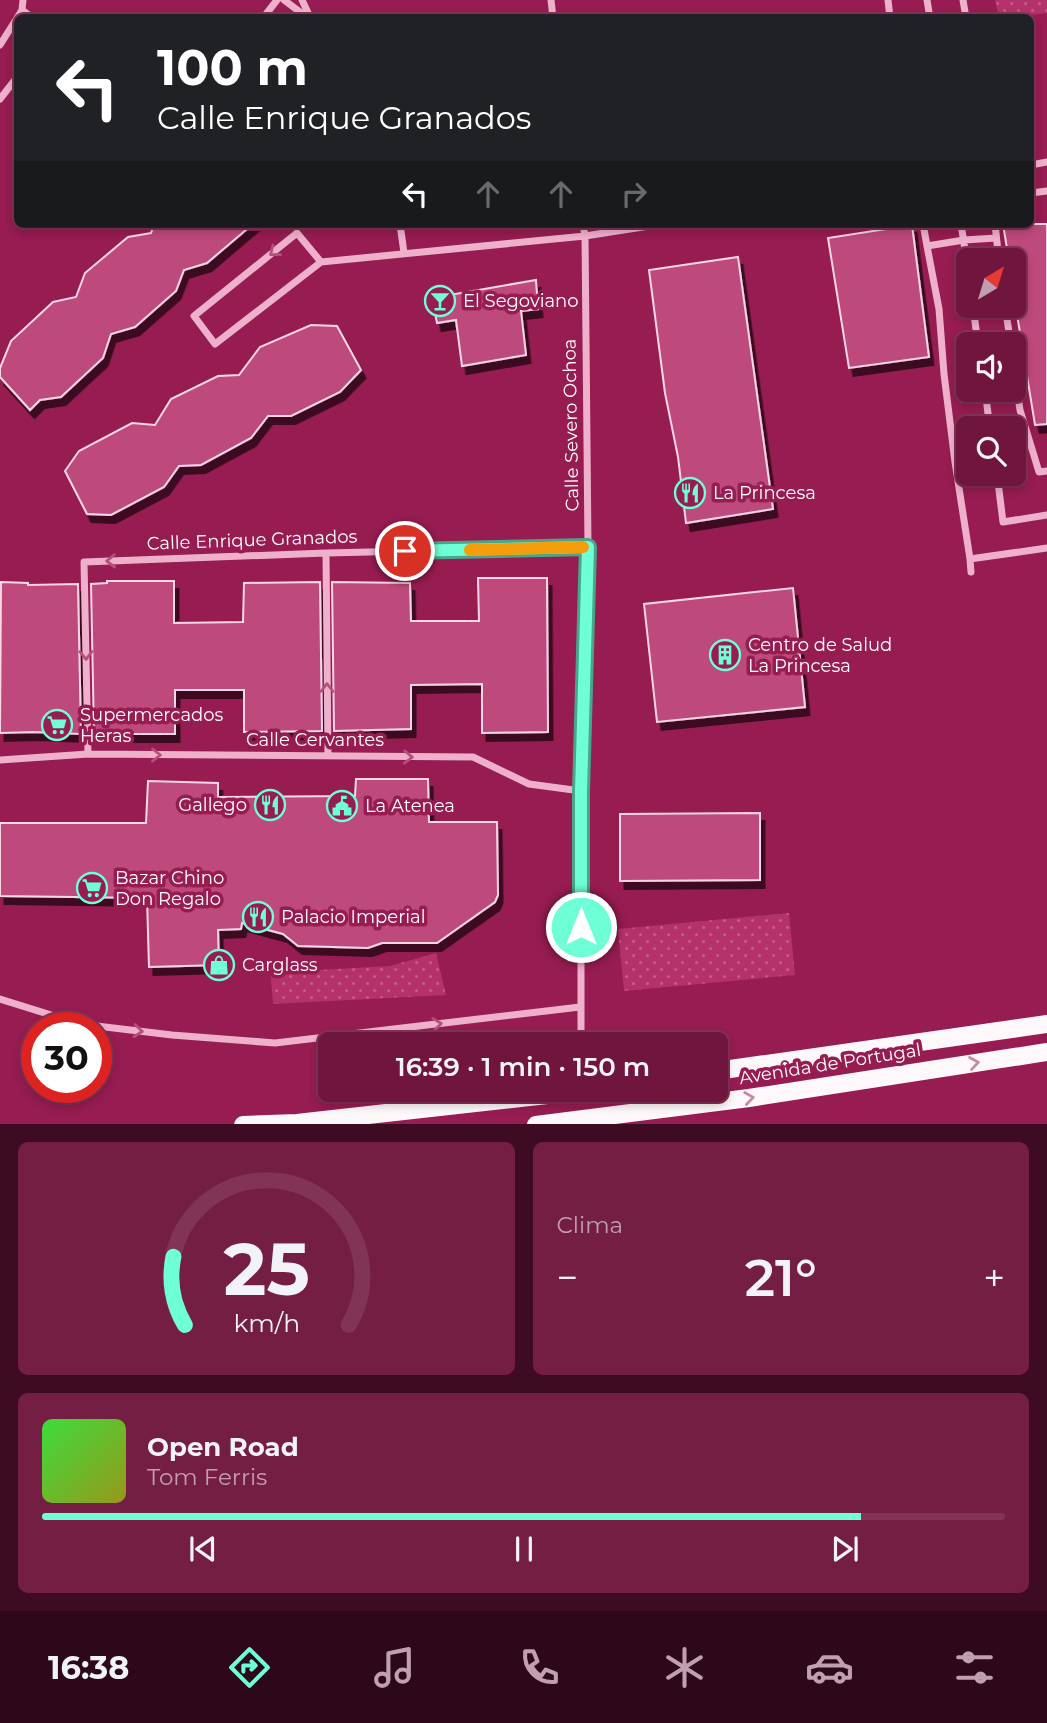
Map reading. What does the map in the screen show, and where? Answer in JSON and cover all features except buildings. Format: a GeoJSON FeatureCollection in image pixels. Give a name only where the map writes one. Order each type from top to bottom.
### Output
{"type":"FeatureCollection","features":[{"type":"Feature","properties":{"kind":"main road","name":"Avenida de Portugal"},"geometry":{"type":"LineString","coordinates":[[728,1069],[1047,1024]]}},
{"type":"Feature","properties":{"kind":"main road","name":"Avenida de Portugal"},"geometry":{"type":"LineString","coordinates":[[551,1124],[763,1096],[1047,1052]]}},
{"type":"Feature","properties":{"kind":"main road"},"geometry":{"type":"LineString","coordinates":[[270,1124],[486,1102]]}},
{"type":"Feature","properties":{"kind":"street"},"geometry":{"type":"LineString","coordinates":[[19,14],[23,0]]}},
{"type":"Feature","properties":{"kind":"street"},"geometry":{"type":"LineString","coordinates":[[266,14],[277,0]]}},
{"type":"Feature","properties":{"kind":"street"},"geometry":{"type":"LineString","coordinates":[[285,0],[304,14]]}},
{"type":"Feature","properties":{"kind":"street"},"geometry":{"type":"LineString","coordinates":[[22,10],[28,14]]}},
{"type":"Feature","properties":{"kind":"street"},"geometry":{"type":"LineString","coordinates":[[0,45],[14,23]]}},
{"type":"Feature","properties":{"kind":"street"},"geometry":{"type":"LineString","coordinates":[[0,99],[14,81]]}},
{"type":"Feature","properties":{"kind":"street"},"geometry":{"type":"LineString","coordinates":[[401,228],[404,253]]}},
{"type":"Feature","properties":{"kind":"street","name":"Calle Severo Ochoa"},"geometry":{"type":"LineString","coordinates":[[580,1032],[581,792],[588,547],[584,228]]}},
{"type":"Feature","properties":{"kind":"street"},"geometry":{"type":"LineString","coordinates":[[321,262],[297,233],[194,316],[215,344],[321,262],[585,236],[636,228]]}},
{"type":"Feature","properties":{"kind":"street"},"geometry":{"type":"LineString","coordinates":[[924,228],[939,309],[951,437],[971,572]]}},
{"type":"Feature","properties":{"kind":"street"},"geometry":{"type":"LineString","coordinates":[[962,228],[965,248]]}},
{"type":"Feature","properties":{"kind":"street"},"geometry":{"type":"LineString","coordinates":[[995,228],[997,248]]}},
{"type":"Feature","properties":{"kind":"street"},"geometry":{"type":"LineString","coordinates":[[927,246],[996,238]]}},
{"type":"Feature","properties":{"kind":"street"},"geometry":{"type":"LineString","coordinates":[[1019,402],[1039,472],[1047,471]]}},
{"type":"Feature","properties":{"kind":"street"},"geometry":{"type":"LineString","coordinates":[[998,486],[1003,522],[1047,515]]}},
{"type":"Feature","properties":{"kind":"street","name":"Calle Enrique Granados"},"geometry":{"type":"LineString","coordinates":[[88,754],[84,562],[588,547]]}},
{"type":"Feature","properties":{"kind":"street"},"geometry":{"type":"LineString","coordinates":[[970,559],[1047,548]]}},
{"type":"Feature","properties":{"kind":"street"},"geometry":{"type":"LineString","coordinates":[[326,553],[328,756]]}},
{"type":"Feature","properties":{"kind":"street","name":"Calle Cervantes"},"geometry":{"type":"LineString","coordinates":[[0,760],[88,754],[473,757],[530,784],[581,792]]}},
{"type":"Feature","properties":{"kind":"street"},"geometry":{"type":"LineString","coordinates":[[0,999],[80,1024],[275,1043],[580,1007]]}},
{"type":"Feature","properties":{"kind":"shaded area"},"geometry":{"type":"Polygon","coordinates":[[[995,0],[1047,0],[1047,13],[998,14],[995,0]]]}},
{"type":"Feature","properties":{"kind":"shaded area"},"geometry":{"type":"Polygon","coordinates":[[[789,913],[795,975],[624,991],[618,929],[789,913]]]}},
{"type":"Feature","properties":{"kind":"shaded area"},"geometry":{"type":"Polygon","coordinates":[[[436,953],[446,995],[273,1004],[270,967],[301,971],[390,966],[436,953]]]}},
{"type":"Feature","properties":{"kind":"slow traffic"},"geometry":{"type":"LineString","coordinates":[[470,550],[583,547]]}},
{"type":"Feature","properties":{"kind":"place","name":"El Segoviano"},"geometry":{"type":"Point","coordinates":[440,301]}},
{"type":"Feature","properties":{"kind":"place","name":"La Princesa"},"geometry":{"type":"Point","coordinates":[690,493]}},
{"type":"Feature","properties":{"kind":"place","name":"Centro de Salud La Princesa"},"geometry":{"type":"Point","coordinates":[725,655]}},
{"type":"Feature","properties":{"kind":"place","name":"Supermercados Heras"},"geometry":{"type":"Point","coordinates":[57,725]}},
{"type":"Feature","properties":{"kind":"place","name":"Gallego"},"geometry":{"type":"Point","coordinates":[270,805]}},
{"type":"Feature","properties":{"kind":"place","name":"La Atenea"},"geometry":{"type":"Point","coordinates":[342,806]}},
{"type":"Feature","properties":{"kind":"place","name":"Bazar Chino Don Regalo"},"geometry":{"type":"Point","coordinates":[92,888]}},
{"type":"Feature","properties":{"kind":"place","name":"Palacio Imperial"},"geometry":{"type":"Point","coordinates":[258,917]}},
{"type":"Feature","properties":{"kind":"place","name":"Carglass"},"geometry":{"type":"Point","coordinates":[219,965]}},
{"type":"Feature","properties":{"kind":"route"},"geometry":{"type":"LineString","coordinates":[[405,551],[588,547],[581,792],[581,927]]}}]}
